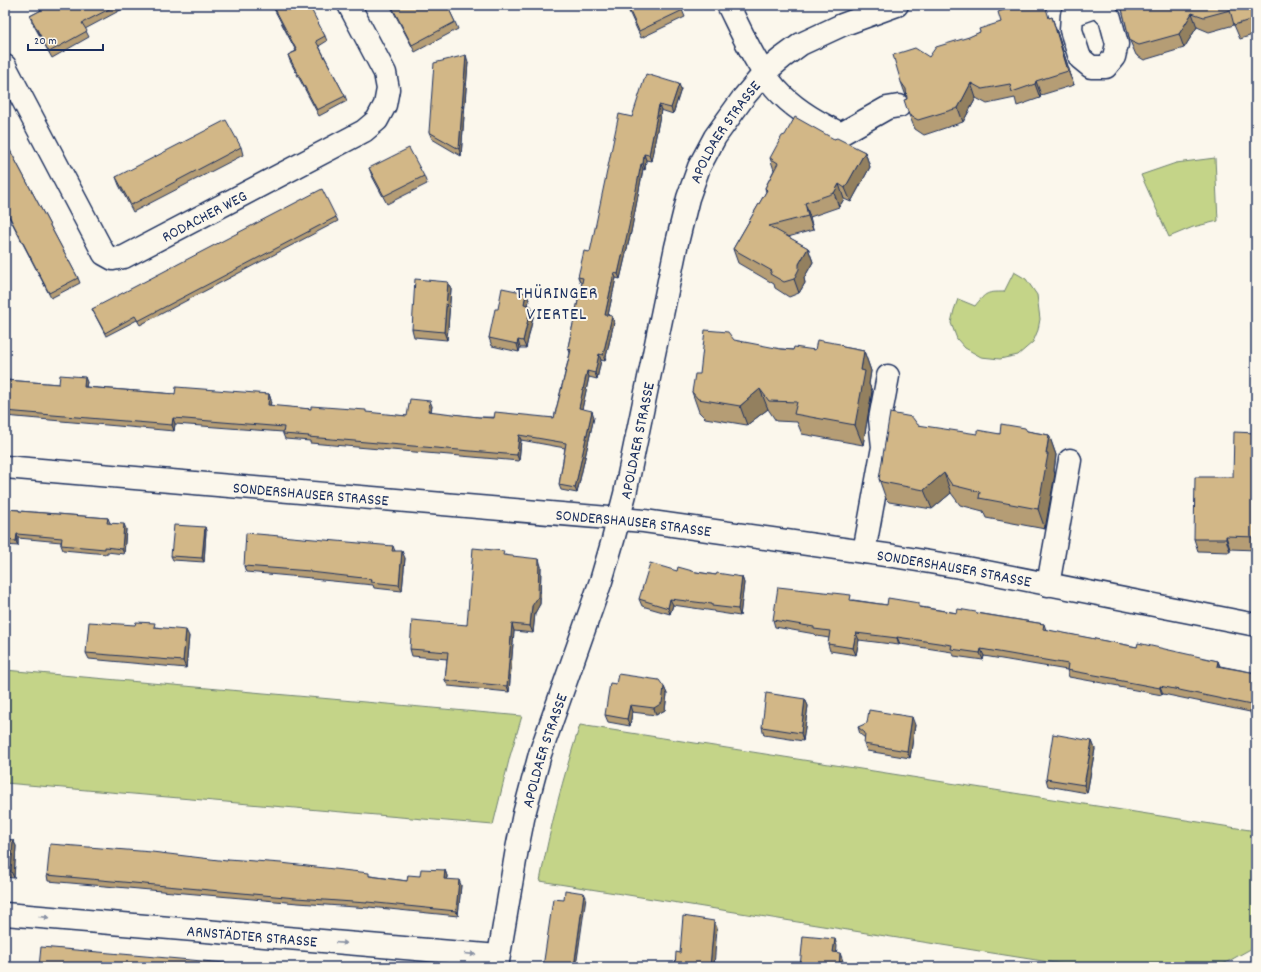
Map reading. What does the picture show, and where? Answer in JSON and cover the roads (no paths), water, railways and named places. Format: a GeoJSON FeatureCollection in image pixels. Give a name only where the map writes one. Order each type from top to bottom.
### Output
{"type":"FeatureCollection","features":[{"type":"Feature","properties":{"kind":"street","name":"RODACHER WEG"},"geometry":{"type":"LineString","coordinates":[[5,66],[104,254],[113,259],[124,257],[364,131],[377,120],[385,105],[388,89],[385,73],[348,5]]}},
{"type":"Feature","properties":{"kind":"street"},"geometry":{"type":"LineString","coordinates":[[728,5],[751,51],[764,72],[782,95],[809,117],[841,134],[887,108],[899,106]]}},
{"type":"Feature","properties":{"kind":"street","name":"APOLDAER STRASSE"},"geometry":{"type":"LineString","coordinates":[[498,962],[517,849],[540,754],[601,581],[619,520],[676,247],[688,198],[699,166],[715,138],[743,98],[764,72],[801,44],[842,25],[897,5]]}},
{"type":"Feature","properties":{"kind":"street"},"geometry":{"type":"LineString","coordinates":[[864,552],[883,447],[880,419],[888,376]]}},
{"type":"Feature","properties":{"kind":"street"},"geometry":{"type":"LineString","coordinates":[[1048,585],[1070,460]]}},
{"type":"Feature","properties":{"kind":"street","name":"SONDERSHAUSER STRASSE"},"geometry":{"type":"LineString","coordinates":[[5,467],[644,521],[966,568],[1256,625]]}},
{"type":"Feature","properties":{"kind":"street","name":"ARNSTÄDTER STRASSE"},"geometry":{"type":"LineString","coordinates":[[5,914],[498,962]]}},
{"type":"Feature","properties":{"kind":"district","name":"THÜRINGER VIERTEL"},"geometry":{"type":"Point","coordinates":[557,302]}}]}
